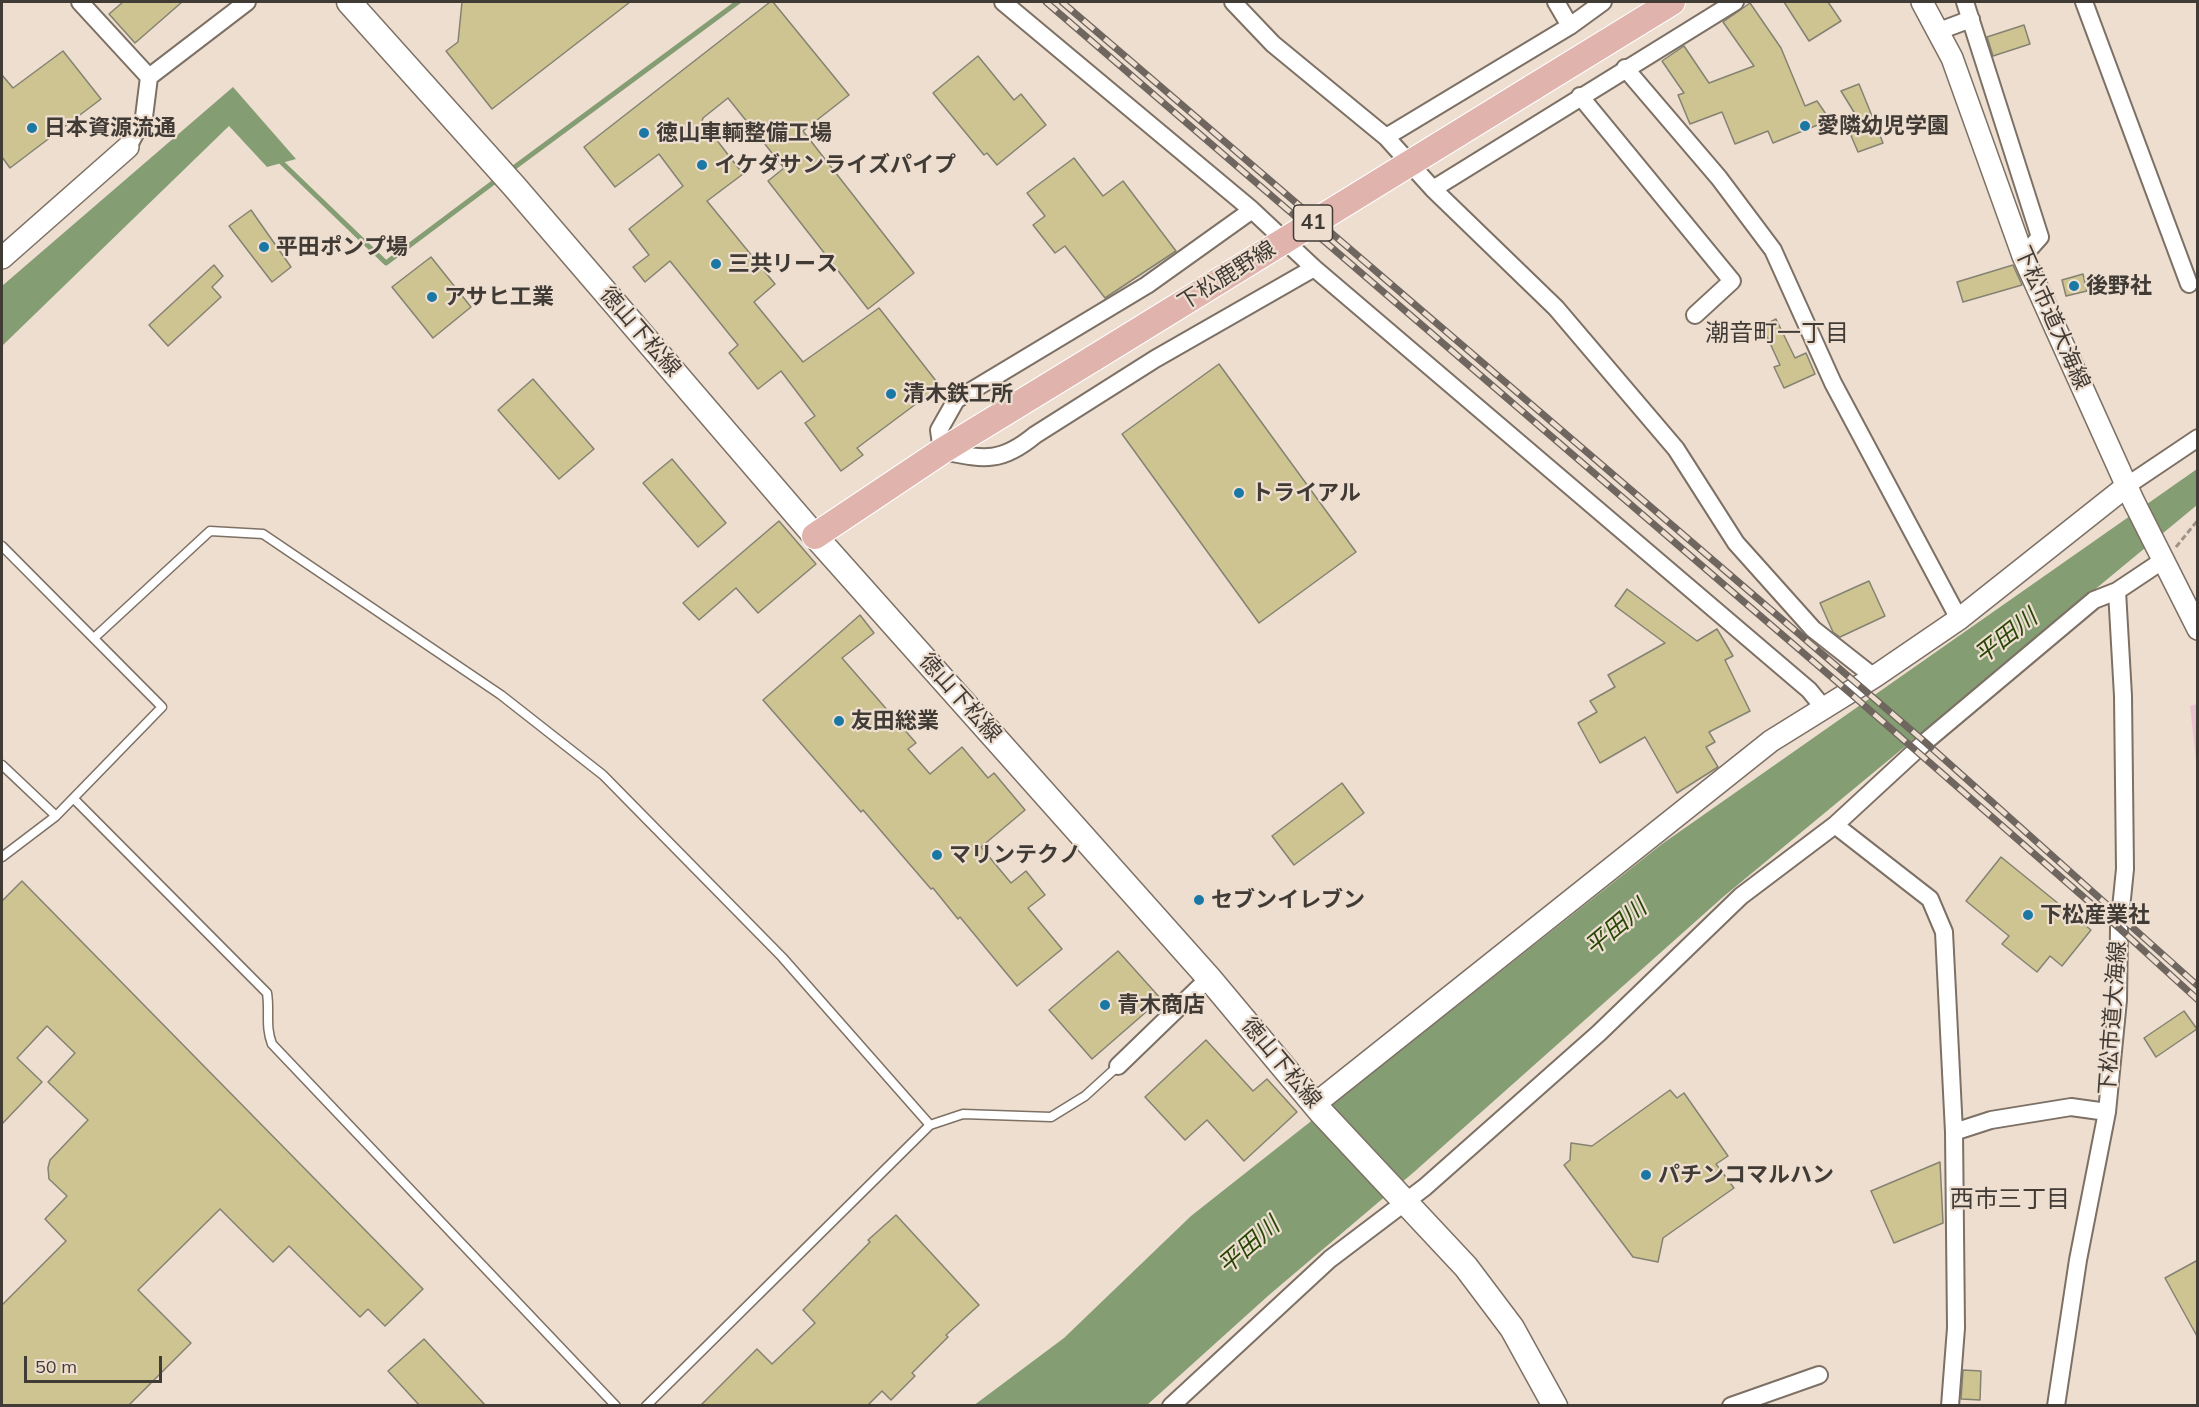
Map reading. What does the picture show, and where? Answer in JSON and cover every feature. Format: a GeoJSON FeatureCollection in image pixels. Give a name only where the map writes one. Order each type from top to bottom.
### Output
{"type":"FeatureCollection","features":[{"type":"Feature","properties":{"kind":"main road","name":"徳山下松線"},"geometry":{"type":"LineString","coordinates":[[349,2],[495,164],[815,536],[1209,978],[1318,1108],[1466,1267],[1512,1328],[1555,1406]]}},
{"type":"Feature","properties":{"kind":"main road","name":"下松鹿野線"},"geometry":{"type":"LineString","coordinates":[[815,536],[942,451],[1672,2]]}},
{"type":"Feature","properties":{"kind":"street"},"geometry":{"type":"LineString","coordinates":[[80,2],[149,77]]}},
{"type":"Feature","properties":{"kind":"street"},"geometry":{"type":"LineString","coordinates":[[2,258],[128,147],[144,117],[149,77],[247,2]]}},
{"type":"Feature","properties":{"kind":"street"},"geometry":{"type":"LineString","coordinates":[[1003,2],[1252,210],[1314,268],[1809,690],[1823,707]]}},
{"type":"Feature","properties":{"kind":"street"},"geometry":{"type":"LineString","coordinates":[[1233,2],[1273,44],[1386,137],[1433,189],[1556,308],[1676,449],[1736,543],[1813,628],[1874,677]]}},
{"type":"Feature","properties":{"kind":"street"},"geometry":{"type":"LineString","coordinates":[[1556,2],[1570,26]]}},
{"type":"Feature","properties":{"kind":"street"},"geometry":{"type":"LineString","coordinates":[[1386,137],[1570,26],[1603,2]]}},
{"type":"Feature","properties":{"kind":"street"},"geometry":{"type":"LineString","coordinates":[[1433,189],[1735,2]]}},
{"type":"Feature","properties":{"kind":"street","name":"下松市道大海線"},"geometry":{"type":"LineString","coordinates":[[1922,2],[1952,58],[2023,256],[2162,561],[2196,622]]}},
{"type":"Feature","properties":{"kind":"street"},"geometry":{"type":"LineString","coordinates":[[1965,2],[2040,237],[2023,256]]}},
{"type":"Feature","properties":{"kind":"street"},"geometry":{"type":"LineString","coordinates":[[2084,2],[2189,284]]}},
{"type":"Feature","properties":{"kind":"street"},"geometry":{"type":"LineString","coordinates":[[1939,31],[1971,19]]}},
{"type":"Feature","properties":{"kind":"street"},"geometry":{"type":"LineString","coordinates":[[1625,68],[1719,178],[1773,250],[1833,383],[1959,619]]}},
{"type":"Feature","properties":{"kind":"street"},"geometry":{"type":"LineString","coordinates":[[1580,96],[1732,281],[1695,315]]}},
{"type":"Feature","properties":{"kind":"street"},"geometry":{"type":"LineString","coordinates":[[1252,210],[1148,285],[957,400],[939,430],[942,451],[987,459],[1020,448],[1035,435],[1155,359],[1314,268]]}},
{"type":"Feature","properties":{"kind":"street"},"geometry":{"type":"LineString","coordinates":[[1318,1108],[1771,741],[1874,677],[1959,619],[2130,493],[2198,438]]}},
{"type":"Feature","properties":{"kind":"street"},"geometry":{"type":"LineString","coordinates":[[1171,1406],[1330,1259],[1402,1199],[1425,1187],[1599,1033],[1742,896],[1835,825],[1925,742],[2094,600],[2117,591],[2162,561]]}},
{"type":"Feature","properties":{"kind":"street","name":"下松市道大海線"},"geometry":{"type":"LineString","coordinates":[[2056,1406],[2078,1260],[2107,1112],[2118,1000],[2119,928],[2125,869],[2123,696],[2117,591]]}},
{"type":"Feature","properties":{"kind":"street"},"geometry":{"type":"LineString","coordinates":[[1835,825],[1930,899],[1944,932],[1954,1132],[1956,1328],[1950,1406]]}},
{"type":"Feature","properties":{"kind":"street"},"geometry":{"type":"LineString","coordinates":[[1118,1066],[1209,978]]}},
{"type":"Feature","properties":{"kind":"street"},"geometry":{"type":"LineString","coordinates":[[1954,1132],[1991,1120],[2071,1107],[2107,1112]]}},
{"type":"Feature","properties":{"kind":"street"},"geometry":{"type":"LineString","coordinates":[[1731,1406],[1820,1374]]}},
{"type":"Feature","properties":{"kind":"lane"},"geometry":{"type":"LineString","coordinates":[[94,638],[210,531],[263,534],[501,695],[603,775],[782,957],[930,1125]]}},
{"type":"Feature","properties":{"kind":"lane"},"geometry":{"type":"LineString","coordinates":[[2,546],[162,707],[56,816],[2,857]]}},
{"type":"Feature","properties":{"kind":"lane"},"geometry":{"type":"LineString","coordinates":[[2,765],[56,816]]}},
{"type":"Feature","properties":{"kind":"lane"},"geometry":{"type":"LineString","coordinates":[[74,799],[267,993],[269,1008],[267,1029],[272,1044],[616,1406]]}},
{"type":"Feature","properties":{"kind":"lane"},"geometry":{"type":"LineString","coordinates":[[646,1406],[930,1125],[963,1114],[1051,1117],[1084,1096],[1118,1066]]}},
{"type":"Feature","properties":{"kind":"path"},"geometry":{"type":"LineString","coordinates":[[2162,561],[2198,520]]}},
{"type":"Feature","properties":{"kind":"shaded area"},"geometry":{"type":"Polygon","coordinates":[[[2198,704],[2197,769],[2190,706],[2198,704]]]}},
{"type":"Feature","properties":{"kind":"water"},"geometry":{"type":"Polygon","coordinates":[[[233,87],[296,159],[267,167],[229,126],[2,346],[2,286],[233,87]]]}},
{"type":"Feature","properties":{"kind":"water","name":"平田川"},"geometry":{"type":"Polygon","coordinates":[[[2197,469],[2197,505],[1723,897],[1414,1172],[1269,1295],[1147,1405],[973,1406],[1064,1338],[1191,1216],[1662,844],[2197,469]]]}},
{"type":"Feature","properties":{"kind":"building"},"geometry":{"type":"Polygon","coordinates":[[[123,2],[182,2],[135,43],[109,14],[123,2]]]}},
{"type":"Feature","properties":{"kind":"building"},"geometry":{"type":"Polygon","coordinates":[[[462,2],[630,2],[492,109],[446,51],[458,42],[462,2]]]}},
{"type":"Feature","properties":{"kind":"building"},"geometry":{"type":"Polygon","coordinates":[[[770,2],[773,2],[849,95],[803,131],[914,273],[868,309],[768,181],[784,168],[728,98],[702,121],[743,174],[707,201],[775,284],[754,302],[803,362],[879,308],[940,386],[857,448],[863,455],[841,471],[805,423],[815,416],[781,371],[758,389],[729,353],[738,345],[670,261],[645,282],[633,267],[649,255],[629,229],[683,186],[659,154],[615,187],[584,147],[770,2]]]}},
{"type":"Feature","properties":{"kind":"building"},"geometry":{"type":"Polygon","coordinates":[[[1784,2],[1828,2],[1841,21],[1809,41],[1784,2]]]}},
{"type":"Feature","properties":{"kind":"building"},"geometry":{"type":"Polygon","coordinates":[[[1750,3],[1781,48],[1805,106],[1817,101],[1830,120],[1773,143],[1768,131],[1735,144],[1722,112],[1690,124],[1678,95],[1684,93],[1662,61],[1684,46],[1709,83],[1754,66],[1723,22],[1750,3]]]}},
{"type":"Feature","properties":{"kind":"building"},"geometry":{"type":"Polygon","coordinates":[[[2024,25],[2030,44],[1993,56],[1987,37],[2024,25]]]}},
{"type":"Feature","properties":{"kind":"building","name":"日本資源流通"},"geometry":{"type":"Polygon","coordinates":[[[63,51],[101,99],[10,168],[2,157],[2,75],[13,88],[63,51]]]}},
{"type":"Feature","properties":{"kind":"building"},"geometry":{"type":"Polygon","coordinates":[[[978,56],[1014,100],[1021,94],[1046,125],[997,165],[987,153],[984,155],[933,93],[978,56]]]}},
{"type":"Feature","properties":{"kind":"building"},"geometry":{"type":"Polygon","coordinates":[[[1859,84],[1883,143],[1858,152],[1846,124],[1857,117],[1841,91],[1859,84]]]}},
{"type":"Feature","properties":{"kind":"building"},"geometry":{"type":"Polygon","coordinates":[[[1074,158],[1103,196],[1123,181],[1176,251],[1105,298],[1065,246],[1055,253],[1033,225],[1045,216],[1027,193],[1074,158]]]}},
{"type":"Feature","properties":{"kind":"building","name":"平田ポンプ場"},"geometry":{"type":"Polygon","coordinates":[[[251,210],[291,267],[272,282],[229,226],[251,210]]]}},
{"type":"Feature","properties":{"kind":"building","name":"アサヒ工業"},"geometry":{"type":"Polygon","coordinates":[[[431,257],[471,307],[433,338],[392,287],[431,257]]]}},
{"type":"Feature","properties":{"kind":"building"},"geometry":{"type":"Polygon","coordinates":[[[214,265],[223,276],[212,287],[221,297],[168,346],[149,325],[214,265]]]}},
{"type":"Feature","properties":{"kind":"building"},"geometry":{"type":"Polygon","coordinates":[[[2013,265],[2022,285],[1963,302],[1957,282],[2013,265]]]}},
{"type":"Feature","properties":{"kind":"building"},"geometry":{"type":"Polygon","coordinates":[[[2083,274],[2087,291],[2066,296],[2062,280],[2083,274]]]}},
{"type":"Feature","properties":{"kind":"building"},"geometry":{"type":"Polygon","coordinates":[[[1776,319],[1795,358],[1806,353],[1815,374],[1784,388],[1774,367],[1780,365],[1762,326],[1776,319]]]}},
{"type":"Feature","properties":{"kind":"building","name":"トライアル"},"geometry":{"type":"Polygon","coordinates":[[[1219,364],[1356,552],[1259,623],[1122,434],[1219,364]]]}},
{"type":"Feature","properties":{"kind":"building"},"geometry":{"type":"Polygon","coordinates":[[[533,379],[594,449],[559,479],[498,410],[533,379]]]}},
{"type":"Feature","properties":{"kind":"building"},"geometry":{"type":"Polygon","coordinates":[[[672,459],[726,523],[698,547],[643,483],[672,459]]]}},
{"type":"Feature","properties":{"kind":"building"},"geometry":{"type":"Polygon","coordinates":[[[779,521],[816,564],[758,613],[736,588],[699,620],[683,603],[779,521]]]}},
{"type":"Feature","properties":{"kind":"building"},"geometry":{"type":"Polygon","coordinates":[[[1869,581],[1885,616],[1840,637],[1833,632],[1820,603],[1869,581]]]}},
{"type":"Feature","properties":{"kind":"building"},"geometry":{"type":"Polygon","coordinates":[[[1627,589],[1697,641],[1717,629],[1733,656],[1725,660],[1750,711],[1709,732],[1715,742],[1706,747],[1718,767],[1677,793],[1645,737],[1600,763],[1578,723],[1597,712],[1590,701],[1615,687],[1608,675],[1665,643],[1615,606],[1627,589]]]}},
{"type":"Feature","properties":{"kind":"building"},"geometry":{"type":"Polygon","coordinates":[[[860,615],[874,633],[842,658],[916,743],[908,749],[930,774],[962,747],[988,778],[994,773],[1025,810],[981,847],[1011,883],[1026,871],[1045,895],[1028,908],[1062,949],[1017,986],[960,917],[958,919],[933,888],[931,889],[863,810],[861,812],[763,700],[860,615]]]}},
{"type":"Feature","properties":{"kind":"building"},"geometry":{"type":"Polygon","coordinates":[[[1342,783],[1364,813],[1294,865],[1272,836],[1342,783]]]}},
{"type":"Feature","properties":{"kind":"building","name":"下松産業社"},"geometry":{"type":"Polygon","coordinates":[[[2001,857],[2091,930],[2062,966],[2050,956],[2037,972],[2002,944],[2009,936],[1966,901],[2001,857]]]}},
{"type":"Feature","properties":{"kind":"building"},"geometry":{"type":"Polygon","coordinates":[[[22,881],[423,1289],[385,1326],[368,1309],[360,1317],[289,1246],[273,1262],[220,1209],[138,1290],[191,1343],[128,1406],[2,1406],[2,1305],[66,1241],[45,1219],[67,1196],[49,1179],[48,1168],[50,1160],[88,1120],[48,1082],[75,1053],[47,1026],[17,1058],[42,1082],[2,1124],[2,901],[22,881]]]}},
{"type":"Feature","properties":{"kind":"building","name":"青木商店"},"geometry":{"type":"Polygon","coordinates":[[[1118,951],[1161,999],[1092,1059],[1049,1010],[1118,951]]]}},
{"type":"Feature","properties":{"kind":"building"},"geometry":{"type":"Polygon","coordinates":[[[2184,1011],[2197,1029],[2156,1057],[2144,1038],[2184,1011]]]}},
{"type":"Feature","properties":{"kind":"building"},"geometry":{"type":"Polygon","coordinates":[[[1206,1040],[1253,1091],[1267,1079],[1297,1112],[1244,1161],[1207,1120],[1185,1140],[1145,1097],[1206,1040]]]}},
{"type":"Feature","properties":{"kind":"building","name":"パチンコマルハン"},"geometry":{"type":"Polygon","coordinates":[[[1670,1090],[1677,1098],[1684,1093],[1728,1156],[1716,1164],[1734,1188],[1663,1238],[1658,1262],[1633,1257],[1564,1165],[1570,1160],[1571,1143],[1592,1146],[1670,1090]]]}},
{"type":"Feature","properties":{"kind":"building"},"geometry":{"type":"Polygon","coordinates":[[[1940,1162],[1943,1223],[1894,1243],[1871,1191],[1940,1162]]]}},
{"type":"Feature","properties":{"kind":"building"},"geometry":{"type":"Polygon","coordinates":[[[896,1215],[979,1305],[946,1335],[948,1337],[912,1373],[915,1376],[891,1400],[882,1391],[867,1406],[700,1406],[757,1349],[772,1364],[815,1323],[803,1310],[870,1242],[868,1240],[896,1215]]]}},
{"type":"Feature","properties":{"kind":"building"},"geometry":{"type":"Polygon","coordinates":[[[2198,1260],[2198,1338],[2165,1278],[2198,1260]]]}},
{"type":"Feature","properties":{"kind":"building"},"geometry":{"type":"Polygon","coordinates":[[[424,1339],[486,1406],[420,1406],[388,1371],[424,1339]]]}},
{"type":"Feature","properties":{"kind":"building"},"geometry":{"type":"Polygon","coordinates":[[[1963,1370],[1981,1371],[1980,1400],[1961,1399],[1963,1370]]]}},
{"type":"Feature","properties":{"kind":"waterway"},"geometry":{"type":"LineString","coordinates":[[508,172],[738,2]]}},
{"type":"Feature","properties":{"kind":"waterway"},"geometry":{"type":"LineString","coordinates":[[277,158],[386,263],[498,179]]}},
{"type":"Feature","properties":{"kind":"railway"},"geometry":{"type":"LineString","coordinates":[[1046,2],[1850,693],[2198,1000]]}},
{"type":"Feature","properties":{"kind":"railway"},"geometry":{"type":"LineString","coordinates":[[1062,2],[1925,742],[2198,986]]}},
{"type":"Feature","properties":{"kind":"place","name":"愛隣幼児学園"},"geometry":{"type":"Point","coordinates":[1805,126]}},
{"type":"Feature","properties":{"kind":"place","name":"日本資源流通"},"geometry":{"type":"Point","coordinates":[32,128]}},
{"type":"Feature","properties":{"kind":"place","name":"徳山車輌整備工場"},"geometry":{"type":"Point","coordinates":[644,133]}},
{"type":"Feature","properties":{"kind":"place","name":"イケダサンライズパイプ"},"geometry":{"type":"Point","coordinates":[702,165]}},
{"type":"Feature","properties":{"kind":"place","name":"平田ポンプ場"},"geometry":{"type":"Point","coordinates":[264,247]}},
{"type":"Feature","properties":{"kind":"place","name":"三共リース"},"geometry":{"type":"Point","coordinates":[716,264]}},
{"type":"Feature","properties":{"kind":"place","name":"後野社"},"geometry":{"type":"Point","coordinates":[2074,286]}},
{"type":"Feature","properties":{"kind":"place","name":"アサヒ工業"},"geometry":{"type":"Point","coordinates":[432,297]}},
{"type":"Feature","properties":{"kind":"place","name":"清木鉄工所"},"geometry":{"type":"Point","coordinates":[891,394]}},
{"type":"Feature","properties":{"kind":"place","name":"トライアル"},"geometry":{"type":"Point","coordinates":[1239,493]}},
{"type":"Feature","properties":{"kind":"place","name":"友田総業"},"geometry":{"type":"Point","coordinates":[839,721]}},
{"type":"Feature","properties":{"kind":"place","name":"マリンテクノ"},"geometry":{"type":"Point","coordinates":[937,855]}},
{"type":"Feature","properties":{"kind":"place","name":"セブンイレブン"},"geometry":{"type":"Point","coordinates":[1199,900]}},
{"type":"Feature","properties":{"kind":"place","name":"下松産業社"},"geometry":{"type":"Point","coordinates":[2028,915]}},
{"type":"Feature","properties":{"kind":"place","name":"青木商店"},"geometry":{"type":"Point","coordinates":[1105,1005]}},
{"type":"Feature","properties":{"kind":"place","name":"パチンコマルハン"},"geometry":{"type":"Point","coordinates":[1646,1175]}},
{"type":"Feature","properties":{"kind":"district","name":"潮音町一丁目"},"geometry":{"type":"Point","coordinates":[1777,334]}},
{"type":"Feature","properties":{"kind":"district","name":"西市三丁目"},"geometry":{"type":"Point","coordinates":[2010,1200]}}]}
